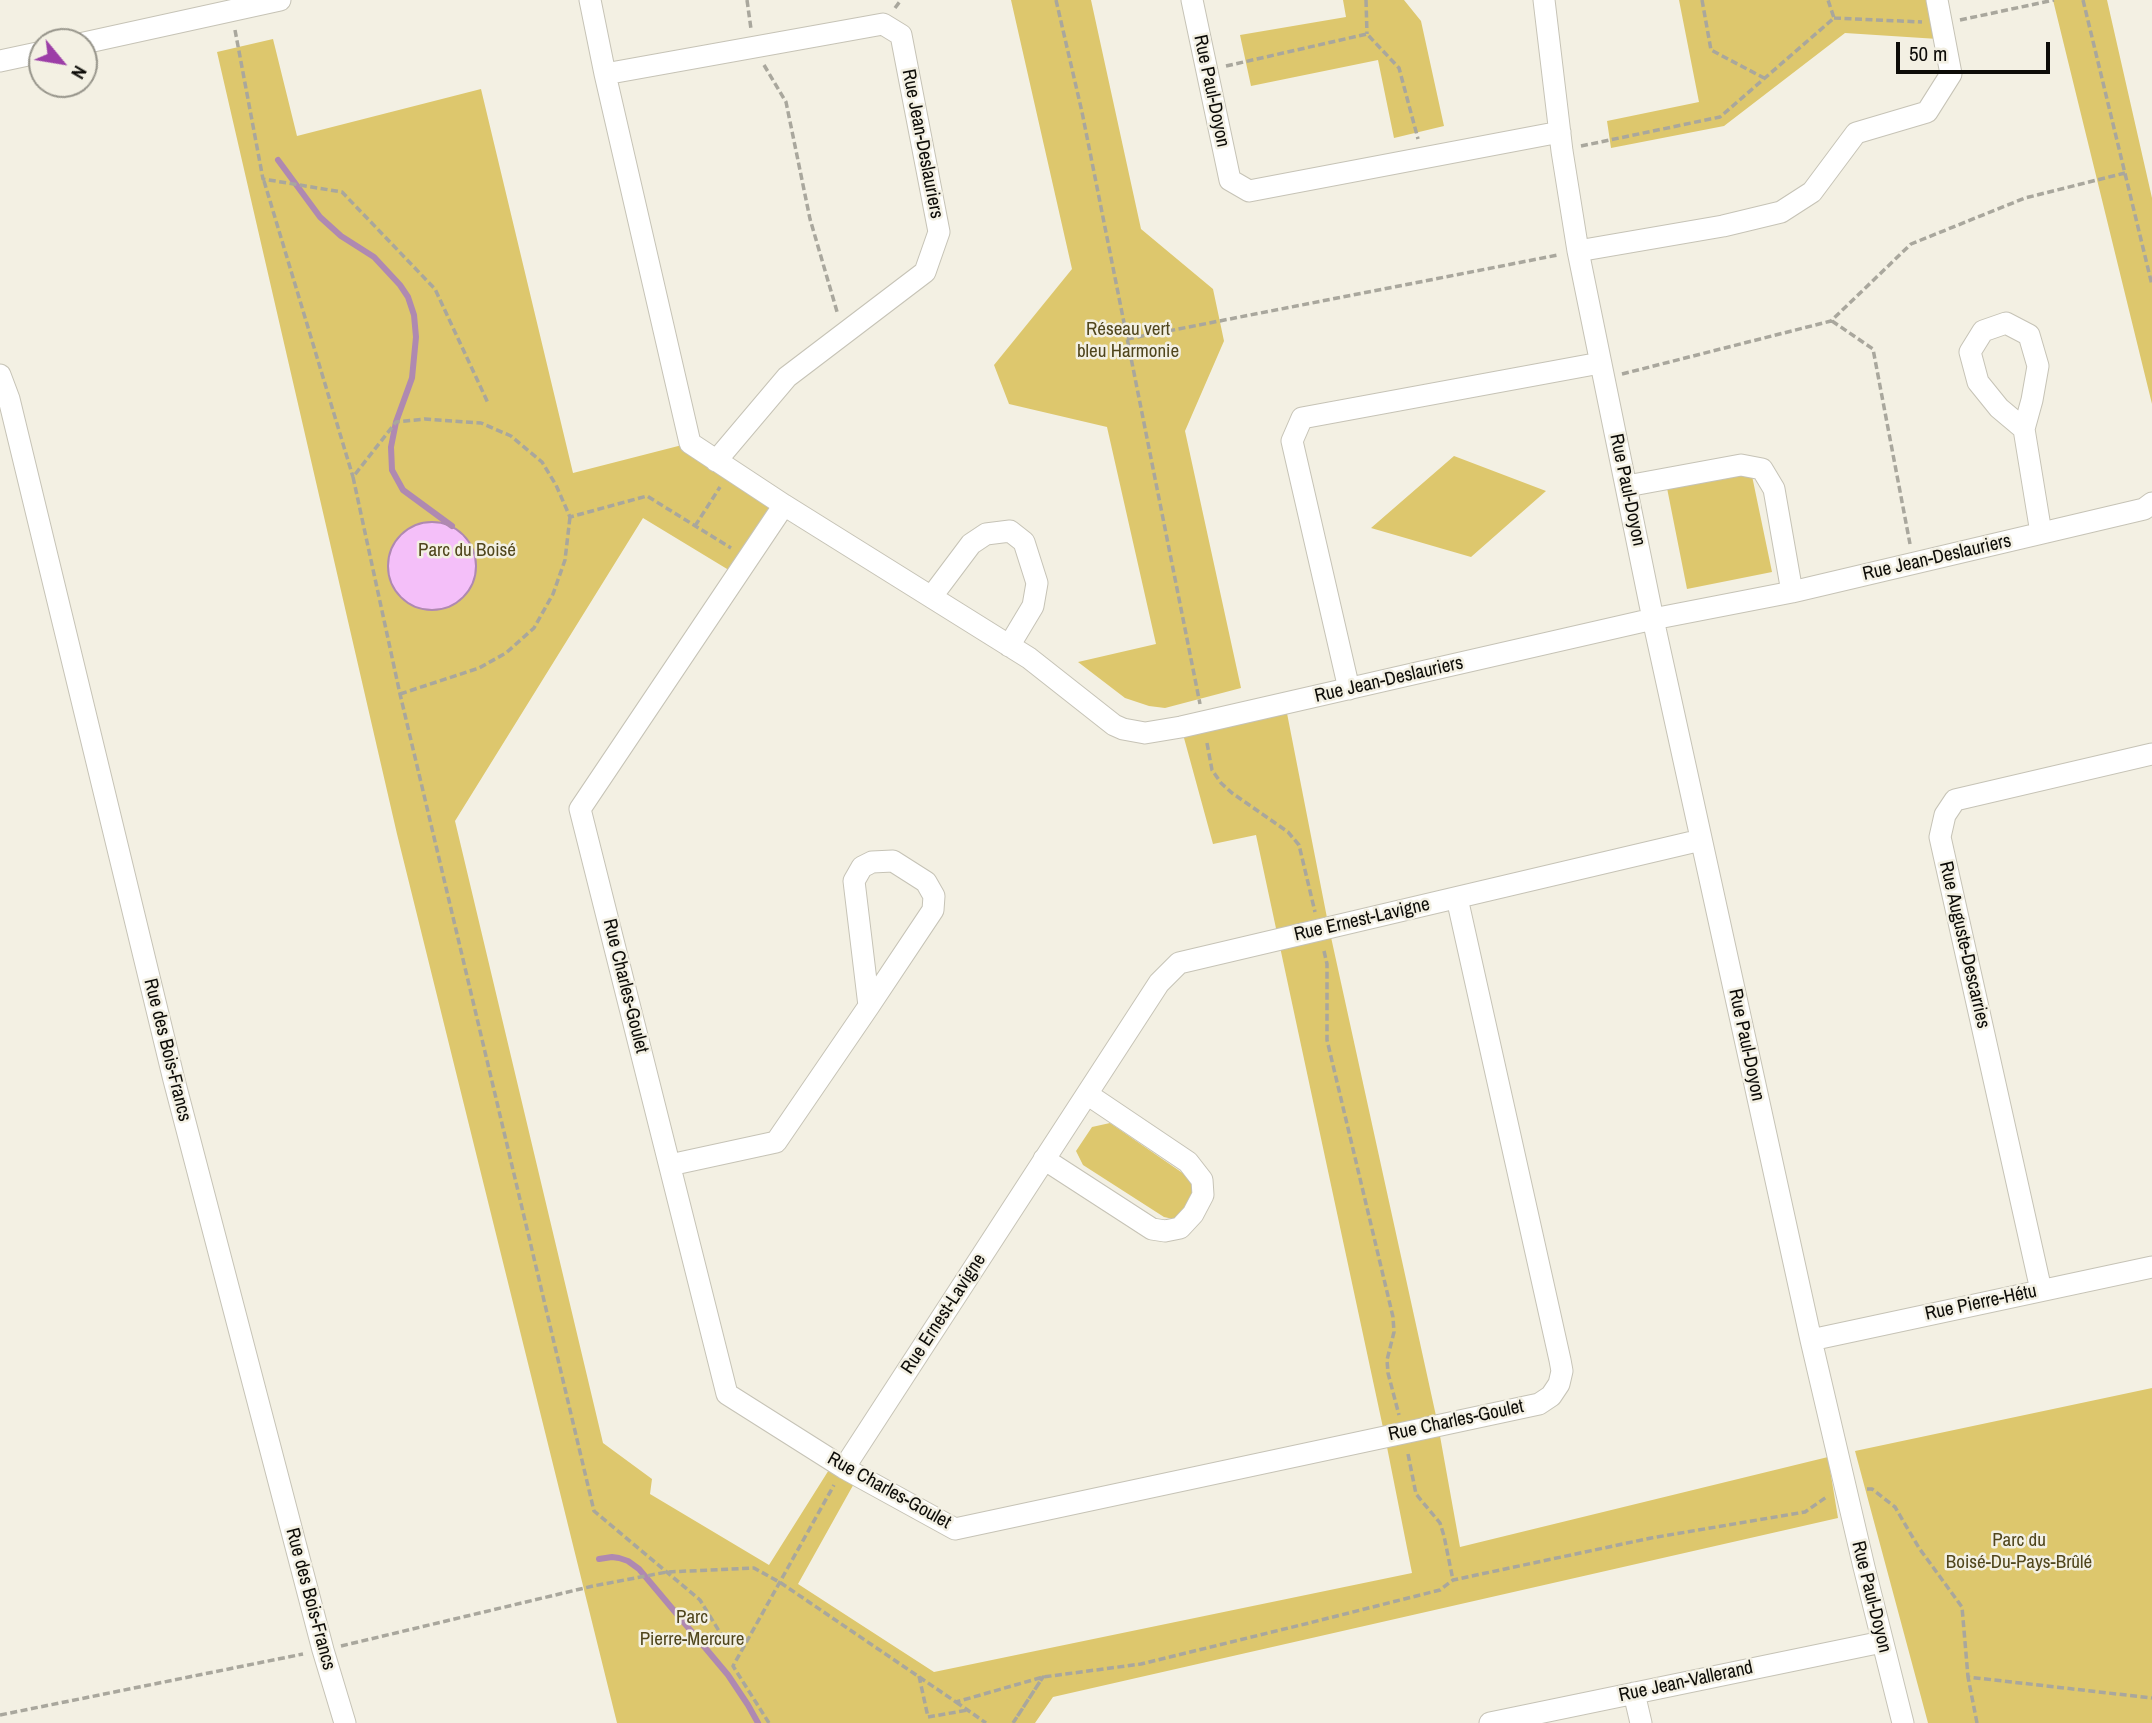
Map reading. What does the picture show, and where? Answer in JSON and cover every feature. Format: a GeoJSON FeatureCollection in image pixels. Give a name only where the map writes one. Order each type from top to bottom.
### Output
{"type":"FeatureCollection","features":[{"type":"Feature","properties":{"kind":"street"},"geometry":{"type":"LineString","coordinates":[[98,40],[280,0]]}},
{"type":"Feature","properties":{"kind":"street","name":"Rue Jean-Deslauriers"},"geometry":{"type":"LineString","coordinates":[[590,0],[690,443],[1029,658],[1123,729],[1133,732],[1157,732],[1653,619],[1792,592],[2144,509],[2152,503]]}},
{"type":"Feature","properties":{"kind":"street","name":"Rue Paul-Doyon"},"geometry":{"type":"LineString","coordinates":[[1192,0],[1230,180],[1250,191],[1423,158],[1561,141]]}},
{"type":"Feature","properties":{"kind":"street","name":"Rue Paul-Doyon"},"geometry":{"type":"LineString","coordinates":[[1544,0],[1578,251],[1653,619],[1811,1339],[1903,1723]]}},
{"type":"Feature","properties":{"kind":"street"},"geometry":{"type":"LineString","coordinates":[[1578,251],[1723,226],[1781,212],[1812,192],[1856,133],[1927,112],[1951,74],[1937,0]]}},
{"type":"Feature","properties":{"kind":"street","name":"Rue Jean-Deslauriers"},"geometry":{"type":"LineString","coordinates":[[605,74],[883,24],[901,34],[939,232],[925,272],[786,377],[724,465]]}},
{"type":"Feature","properties":{"kind":"street"},"geometry":{"type":"LineString","coordinates":[[0,61],[28,55]]}},
{"type":"Feature","properties":{"kind":"street"},"geometry":{"type":"LineString","coordinates":[[2024,429],[1999,408],[1978,382],[1970,352],[1983,331],[2006,323],[2029,335],[2038,366],[2024,429],[2041,533]]}},
{"type":"Feature","properties":{"kind":"street"},"geometry":{"type":"LineString","coordinates":[[1349,689],[1292,441],[1302,418],[1602,371]]}},
{"type":"Feature","properties":{"kind":"street","name":"Rue des Bois-Francs"},"geometry":{"type":"LineString","coordinates":[[0,374],[13,412],[174,1080],[323,1650],[345,1723]]}},
{"type":"Feature","properties":{"kind":"street"},"geometry":{"type":"LineString","coordinates":[[1627,486],[1741,464],[1762,469],[1774,489],[1792,592]]}},
{"type":"Feature","properties":{"kind":"street","name":"Rue Charles-Goulet"},"geometry":{"type":"LineString","coordinates":[[784,505],[580,808],[727,1394],[844,1468],[955,1529],[1539,1404],[1551,1396],[1559,1384],[1562,1371],[1457,898]]}},
{"type":"Feature","properties":{"kind":"street"},"geometry":{"type":"LineString","coordinates":[[932,596],[971,544],[986,534],[1010,531],[1024,541],[1037,583],[1033,606],[1009,646]]}},
{"type":"Feature","properties":{"kind":"street","name":"Rue Auguste-Descarries"},"geometry":{"type":"LineString","coordinates":[[2041,1290],[1940,837],[1945,815],[1955,800],[2152,754]]}},
{"type":"Feature","properties":{"kind":"street","name":"Rue Ernest-Lavigne"},"geometry":{"type":"LineString","coordinates":[[844,1468],[1159,983],[1179,963],[1701,840]]}},
{"type":"Feature","properties":{"kind":"street"},"geometry":{"type":"LineString","coordinates":[[670,1165],[776,1142],[869,1006],[933,910],[934,896],[926,882],[893,861],[872,862],[862,867],[854,881],[869,1006]]}},
{"type":"Feature","properties":{"kind":"street"},"geometry":{"type":"LineString","coordinates":[[1044,1159],[1152,1229],[1165,1231],[1180,1228],[1193,1214],[1203,1195],[1202,1180],[1188,1162],[1087,1094]]}},
{"type":"Feature","properties":{"kind":"street","name":"Rue Pierre-Hétu"},"geometry":{"type":"LineString","coordinates":[[1811,1339],[2152,1267]]}},
{"type":"Feature","properties":{"kind":"street","name":"Rue Jean-Vallerand"},"geometry":{"type":"LineString","coordinates":[[1490,1723],[1882,1642]]}},
{"type":"Feature","properties":{"kind":"street"},"geometry":{"type":"LineString","coordinates":[[1634,1693],[1642,1723]]}},
{"type":"Feature","properties":{"kind":"path"},"geometry":{"type":"LineString","coordinates":[[1056,0],[1083,112],[1212,770],[1232,793],[1288,832],[1299,845],[1327,964],[1327,1040],[1393,1317],[1394,1332],[1387,1360],[1388,1373],[1416,1494],[1440,1523],[1452,1580]]}},
{"type":"Feature","properties":{"kind":"path"},"geometry":{"type":"LineString","coordinates":[[1366,0],[1367,34],[1399,68],[1423,158]]}},
{"type":"Feature","properties":{"kind":"path"},"geometry":{"type":"LineString","coordinates":[[1702,0],[1712,50],[1764,78]]}},
{"type":"Feature","properties":{"kind":"path"},"geometry":{"type":"LineString","coordinates":[[1828,0],[1834,18]]}},
{"type":"Feature","properties":{"kind":"path"},"geometry":{"type":"LineString","coordinates":[[1561,141],[1720,117],[1834,18],[1942,23],[2054,0]]}},
{"type":"Feature","properties":{"kind":"path"},"geometry":{"type":"LineString","coordinates":[[2083,0],[2152,285]]}},
{"type":"Feature","properties":{"kind":"path"},"geometry":{"type":"LineString","coordinates":[[231,10],[263,179],[353,477],[400,694],[594,1511],[701,1600],[724,1639]]}},
{"type":"Feature","properties":{"kind":"path"},"geometry":{"type":"LineString","coordinates":[[1207,71],[1367,34]]}},
{"type":"Feature","properties":{"kind":"path"},"geometry":{"type":"LineString","coordinates":[[786,102],[810,219],[843,334]]}},
{"type":"Feature","properties":{"kind":"path"},"geometry":{"type":"LineString","coordinates":[[1602,371],[1831,321],[1911,244],[2025,198],[2125,173]]}},
{"type":"Feature","properties":{"kind":"path"},"geometry":{"type":"LineString","coordinates":[[263,179],[342,192],[435,289],[488,403]]}},
{"type":"Feature","properties":{"kind":"path"},"geometry":{"type":"LineString","coordinates":[[1127,339],[1578,251]]}},
{"type":"Feature","properties":{"kind":"path"},"geometry":{"type":"LineString","coordinates":[[1831,321],[1872,349],[1914,563]]}},
{"type":"Feature","properties":{"kind":"path"},"geometry":{"type":"LineString","coordinates":[[353,477],[396,422],[425,419],[481,423],[511,436],[542,461],[570,517],[565,560],[553,594],[534,628],[506,653],[479,668],[400,694]]}},
{"type":"Feature","properties":{"kind":"path"},"geometry":{"type":"LineString","coordinates":[[695,526],[724,465]]}},
{"type":"Feature","properties":{"kind":"path"},"geometry":{"type":"LineString","coordinates":[[570,517],[647,496],[748,559]]}},
{"type":"Feature","properties":{"kind":"path"},"geometry":{"type":"LineString","coordinates":[[769,1723],[733,1666],[844,1468]]}},
{"type":"Feature","properties":{"kind":"path"},"geometry":{"type":"LineString","coordinates":[[956,1702],[1043,1677],[1154,1661],[1440,1590],[1452,1580],[1651,1538],[1805,1512],[1831,1493],[1872,1489],[1895,1507],[1919,1548],[1962,1607],[1968,1677],[1977,1723]]}},
{"type":"Feature","properties":{"kind":"path"},"geometry":{"type":"LineString","coordinates":[[0,1715],[323,1650],[593,1586],[667,1572],[754,1568],[781,1583],[986,1723]]}},
{"type":"Feature","properties":{"kind":"path"},"geometry":{"type":"LineString","coordinates":[[919,1676],[928,1717],[968,1710]]}},
{"type":"Feature","properties":{"kind":"path"},"geometry":{"type":"LineString","coordinates":[[1013,1723],[1043,1677]]}},
{"type":"Feature","properties":{"kind":"path"},"geometry":{"type":"LineString","coordinates":[[1968,1677],[2152,1698]]}},
{"type":"Feature","properties":{"kind":"green space","name":"Réseau vert bleu Harmonie"},"geometry":{"type":"Polygon","coordinates":[[[1011,0],[1091,0],[1141,229],[1213,289],[1224,341],[1185,431],[1241,688],[1165,708],[1149,706],[1125,698],[1078,662],[1156,644],[1107,427],[1009,404],[994,365],[1072,269],[1011,0]]]}},
{"type":"Feature","properties":{"kind":"green space"},"geometry":{"type":"Polygon","coordinates":[[[1343,0],[1404,0],[1421,21],[1444,126],[1394,138],[1378,60],[1251,86],[1240,35],[1346,17],[1343,0]]]}},
{"type":"Feature","properties":{"kind":"green space"},"geometry":{"type":"Polygon","coordinates":[[[1679,0],[1927,0],[1938,39],[1845,33],[1724,126],[1611,148],[1607,121],[1699,102],[1679,0]]]}},
{"type":"Feature","properties":{"kind":"green space"},"geometry":{"type":"Polygon","coordinates":[[[2053,0],[2107,0],[2152,198],[2152,404],[2053,0]]]}},
{"type":"Feature","properties":{"kind":"green space"},"geometry":{"type":"Polygon","coordinates":[[[273,39],[297,136],[481,89],[573,473],[690,443],[784,505],[737,575],[643,518],[455,821],[603,1443],[652,1479],[650,1494],[769,1565],[832,1465],[856,1480],[798,1584],[934,1672],[1412,1573],[1256,835],[1213,844],[1181,727],[1285,703],[1329,928],[1438,1425],[1460,1547],[1828,1457],[1838,1518],[1053,1697],[1035,1723],[617,1723],[397,834],[217,52],[273,39]]]}},
{"type":"Feature","properties":{"kind":"green space"},"geometry":{"type":"Polygon","coordinates":[[[1454,456],[1546,491],[1471,557],[1371,528],[1454,456]]]}},
{"type":"Feature","properties":{"kind":"green space"},"geometry":{"type":"Polygon","coordinates":[[[1751,471],[1772,572],[1687,589],[1667,488],[1751,471]]]}},
{"type":"Feature","properties":{"kind":"green space"},"geometry":{"type":"Polygon","coordinates":[[[1110,1123],[1184,1174],[1193,1184],[1194,1195],[1181,1217],[1164,1217],[1083,1165],[1076,1151],[1092,1127],[1110,1123]]]}},
{"type":"Feature","properties":{"kind":"green space","name":"Parc du Boisé-Du-Pays-Brûlé"},"geometry":{"type":"Polygon","coordinates":[[[2152,1388],[2152,1723],[1928,1723],[1855,1451],[2152,1388]]]}},
{"type":"Feature","properties":{"kind":"shaded area"},"geometry":{"type":"Polygon","coordinates":[[[432,522],[457,529],[469,541],[476,566],[469,591],[457,603],[432,610],[407,603],[395,591],[388,566],[395,541],[407,529],[432,522]]]}},
{"type":"Feature","properties":{"kind":"waterway"},"geometry":{"type":"LineString","coordinates":[[278,160],[320,217],[341,236],[374,257],[408,297],[414,315],[416,337],[412,378],[396,422],[391,447],[392,470],[403,490],[452,526]]}},
{"type":"Feature","properties":{"kind":"waterway"},"geometry":{"type":"LineString","coordinates":[[599,1559],[619,1558],[639,1569],[728,1675],[758,1723]]}},
{"type":"Feature","properties":{"kind":"park label","name":"Parc du Boisé"},"geometry":{"type":"Point","coordinates":[467,551]}},
{"type":"Feature","properties":{"kind":"park label","name":"Parc Pierre-Mercure"},"geometry":{"type":"Point","coordinates":[692,1629]}}]}
